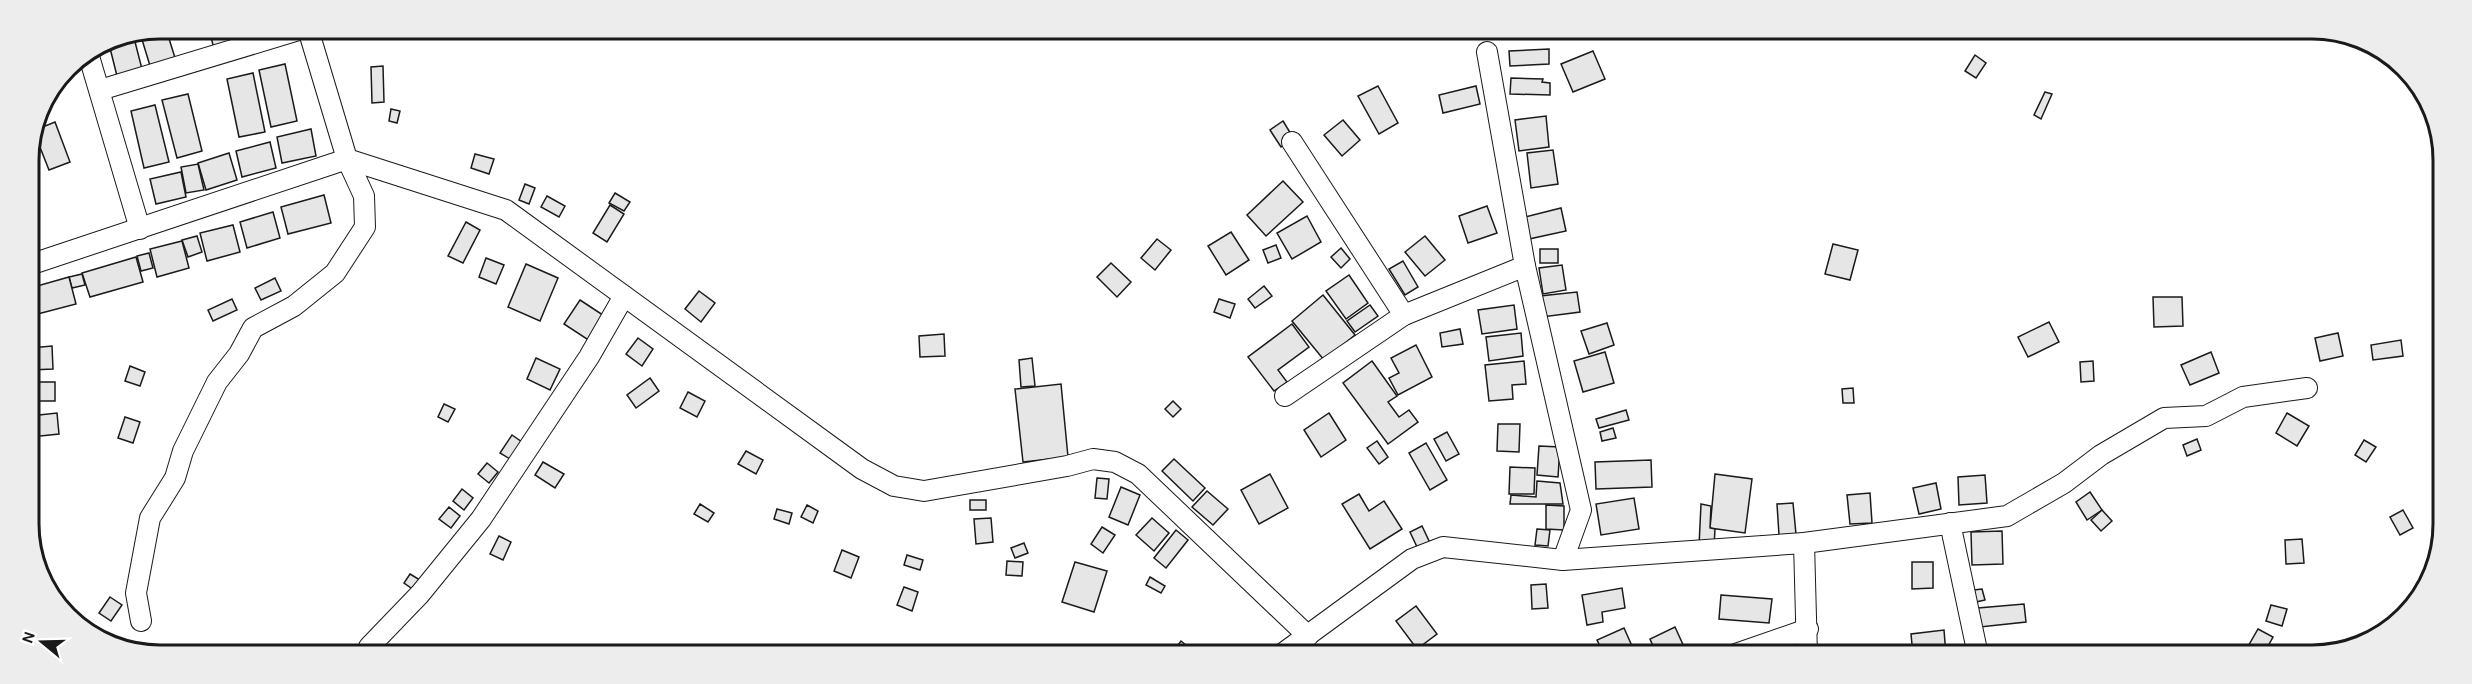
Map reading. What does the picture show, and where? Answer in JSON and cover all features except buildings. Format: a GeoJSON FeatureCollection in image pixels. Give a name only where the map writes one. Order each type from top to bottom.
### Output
{"type":"FeatureCollection","features":[{"type":"Feature","properties":{"kind":"street"},"geometry":{"type":"LineString","coordinates":[[100,90],[269,39]]}},
{"type":"Feature","properties":{"kind":"street"},"geometry":{"type":"LineString","coordinates":[[141,621],[136,593],[150,518],[176,478],[183,451],[217,382],[239,354],[253,328],[294,306],[335,273],[365,227],[364,196],[347,159],[311,39]]}},
{"type":"Feature","properties":{"kind":"street"},"geometry":{"type":"LineString","coordinates":[[1487,52],[1525,266],[1581,510],[1563,560]]}},
{"type":"Feature","properties":{"kind":"street"},"geometry":{"type":"LineString","coordinates":[[91,61],[140,229]]}},
{"type":"Feature","properties":{"kind":"street"},"geometry":{"type":"LineString","coordinates":[[1292,142],[1404,315]]}},
{"type":"Feature","properties":{"kind":"street"},"geometry":{"type":"LineString","coordinates":[[39,262],[347,159],[506,210],[862,469],[894,486],[924,491],[1067,466],[1092,459],[1115,462],[1138,474],[1308,636]]}},
{"type":"Feature","properties":{"kind":"street"},"geometry":{"type":"LineString","coordinates":[[1285,396],[1404,315],[1525,266]]}},
{"type":"Feature","properties":{"kind":"street"},"geometry":{"type":"LineString","coordinates":[[371,645],[420,594],[481,519],[589,357],[624,296]]}},
{"type":"Feature","properties":{"kind":"street"},"geometry":{"type":"LineString","coordinates":[[1295,645],[1412,560],[1443,547],[1563,560],[1804,543],[2007,516],[2064,483],[2101,454],[2164,418],[2206,416],[2243,397],[2307,388]]}},
{"type":"Feature","properties":{"kind":"street"},"geometry":{"type":"LineString","coordinates":[[1950,523],[1976,645]]}},
{"type":"Feature","properties":{"kind":"street"},"geometry":{"type":"LineString","coordinates":[[1804,543],[1807,645]]}},
{"type":"Feature","properties":{"kind":"street"},"geometry":{"type":"LineString","coordinates":[[1762,645],[1808,629]]}}]}
